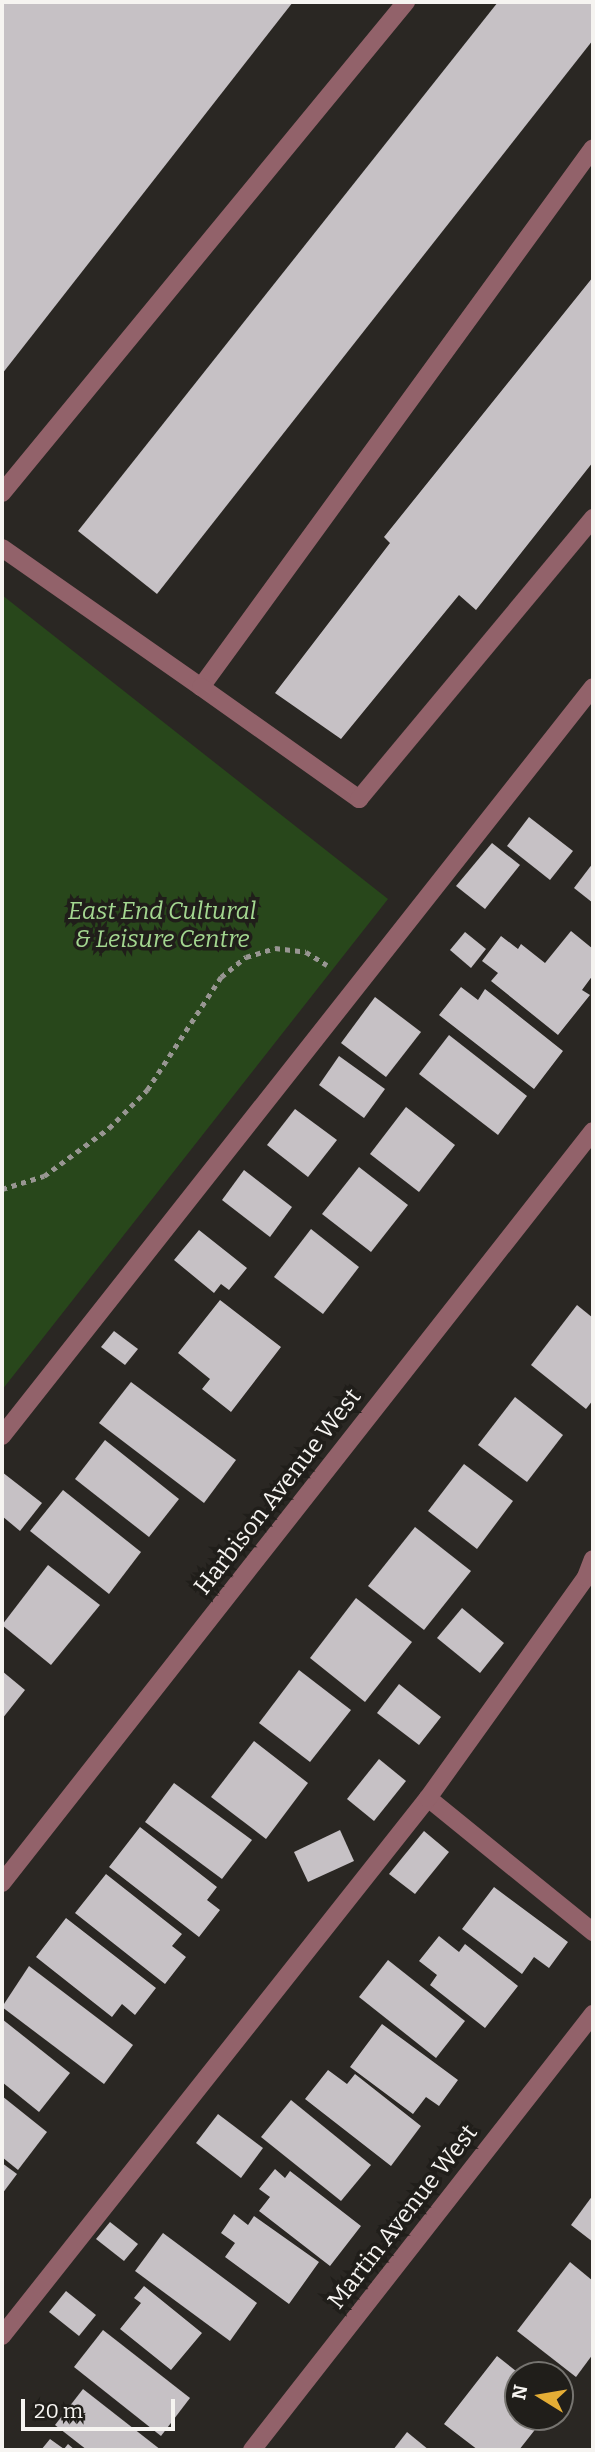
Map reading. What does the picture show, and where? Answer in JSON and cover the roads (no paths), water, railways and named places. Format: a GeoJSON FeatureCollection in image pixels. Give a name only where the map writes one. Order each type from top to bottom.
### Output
{"type":"FeatureCollection","features":[{"type":"Feature","properties":{"kind":"street"},"geometry":{"type":"LineString","coordinates":[[2,493],[406,2]]}},
{"type":"Feature","properties":{"kind":"street"},"geometry":{"type":"LineString","coordinates":[[201,687],[593,148]]}},
{"type":"Feature","properties":{"kind":"street"},"geometry":{"type":"LineString","coordinates":[[2,548],[359,799],[593,517]]}},
{"type":"Feature","properties":{"kind":"street"},"geometry":{"type":"LineString","coordinates":[[2,1436],[593,687]]}},
{"type":"Feature","properties":{"kind":"street","name":"Harbison Avenue West"},"geometry":{"type":"LineString","coordinates":[[2,1883],[593,1131]]}},
{"type":"Feature","properties":{"kind":"street"},"geometry":{"type":"LineString","coordinates":[[2,2336],[428,1798],[586,1577],[593,1559]]}},
{"type":"Feature","properties":{"kind":"street"},"geometry":{"type":"LineString","coordinates":[[428,1798],[593,1932]]}},
{"type":"Feature","properties":{"kind":"street","name":"Martin Avenue West"},"geometry":{"type":"LineString","coordinates":[[252,2450],[593,2014]]}},
{"type":"Feature","properties":{"kind":"park label","name":"East End Cultural & Leisure Centre"},"geometry":{"type":"Point","coordinates":[162,926]}}]}
